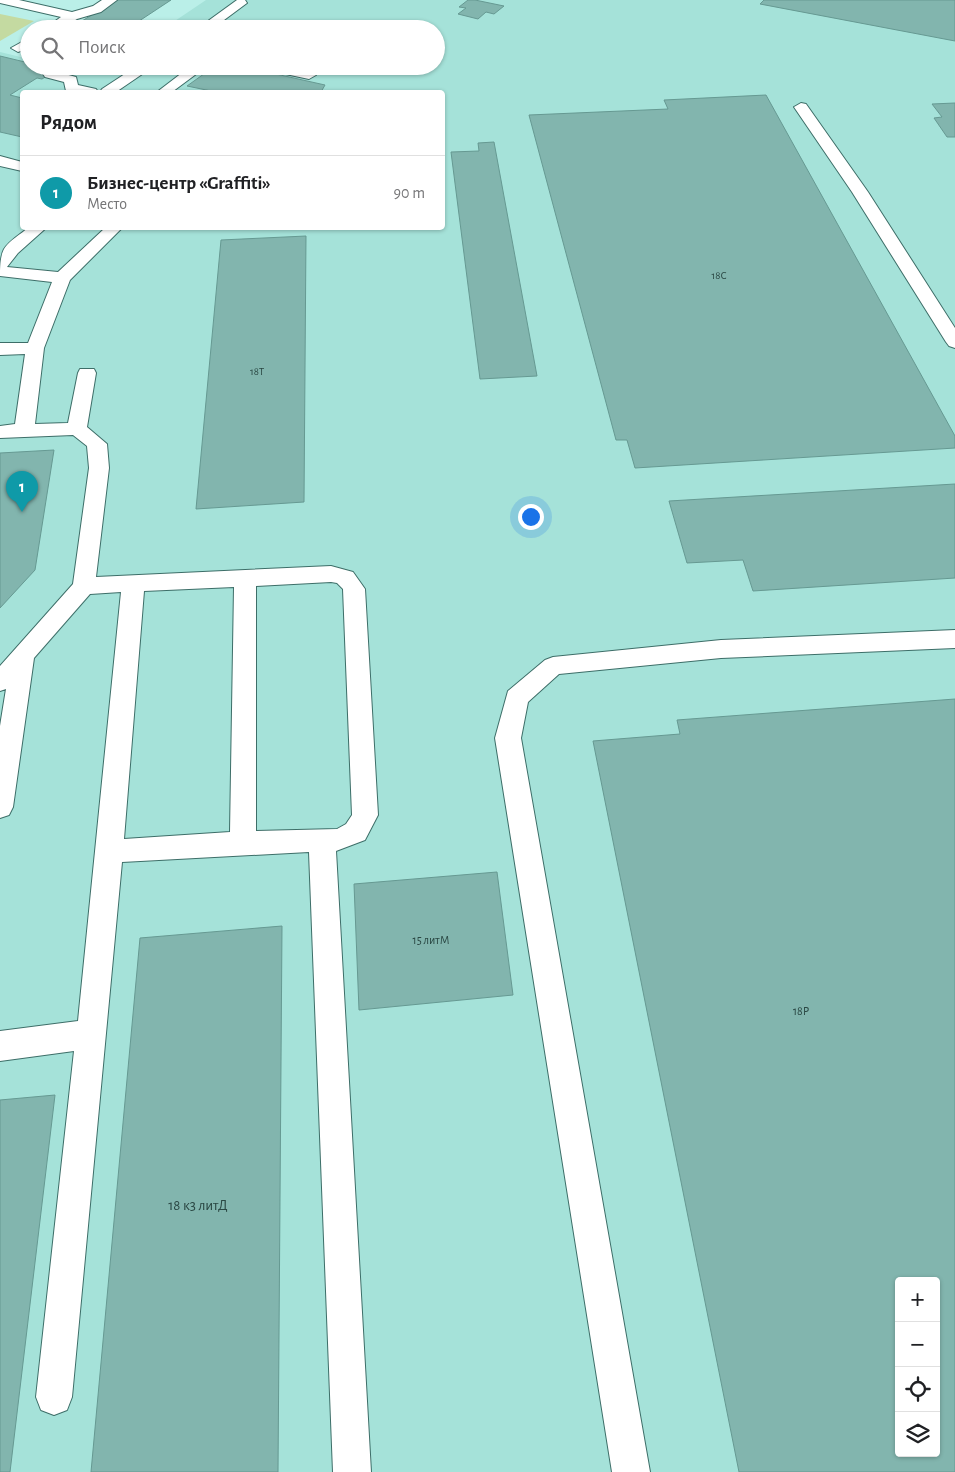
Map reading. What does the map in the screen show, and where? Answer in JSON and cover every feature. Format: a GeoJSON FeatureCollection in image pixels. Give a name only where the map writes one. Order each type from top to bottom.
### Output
{"type":"FeatureCollection","features":[{"type":"Feature","properties":{"kind":"lane"},"geometry":{"type":"LineString","coordinates":[[2,0],[72,16]]}},
{"type":"Feature","properties":{"kind":"lane"},"geometry":{"type":"LineString","coordinates":[[65,20],[72,16],[98,9],[111,0]]}},
{"type":"Feature","properties":{"kind":"lane"},"geometry":{"type":"LineString","coordinates":[[216,20],[241,3]]}},
{"type":"Feature","properties":{"kind":"lane"},"geometry":{"type":"LineString","coordinates":[[54,75],[71,80],[71,88],[81,90]]}},
{"type":"Feature","properties":{"kind":"lane"},"geometry":{"type":"LineString","coordinates":[[110,90],[133,75]]}},
{"type":"Feature","properties":{"kind":"lane"},"geometry":{"type":"LineString","coordinates":[[167,90],[188,75]]}},
{"type":"Feature","properties":{"kind":"lane"},"geometry":{"type":"LineString","coordinates":[[801,107],[860,192],[955,342]]}},
{"type":"Feature","properties":{"kind":"lane"},"geometry":{"type":"LineString","coordinates":[[0,161],[20,166]]}},
{"type":"Feature","properties":{"kind":"lane"},"geometry":{"type":"LineString","coordinates":[[0,264],[12,249],[36,230]]}},
{"type":"Feature","properties":{"kind":"lane"},"geometry":{"type":"LineString","coordinates":[[24,430],[35,348],[62,278],[112,230]]}},
{"type":"Feature","properties":{"kind":"lane"},"geometry":{"type":"LineString","coordinates":[[0,271],[62,278]]}},
{"type":"Feature","properties":{"kind":"lane"},"geometry":{"type":"LineString","coordinates":[[0,349],[35,348]]}},
{"type":"Feature","properties":{"kind":"lane"},"geometry":{"type":"LineString","coordinates":[[77,428],[87,373]]}},
{"type":"Feature","properties":{"kind":"lane"},"geometry":{"type":"LineString","coordinates":[[0,432],[77,428],[97,444],[99,468],[84,586],[0,682]]}},
{"type":"Feature","properties":{"kind":"lane"},"geometry":{"type":"LineString","coordinates":[[84,586],[331,574],[342,575],[351,581],[354,589],[365,815],[362,826],[352,836],[322,841],[243,842],[110,851]]}},
{"type":"Feature","properties":{"kind":"lane"},"geometry":{"type":"LineString","coordinates":[[243,842],[245,578]]}},
{"type":"Feature","properties":{"kind":"lane"},"geometry":{"type":"LineString","coordinates":[[54,1397],[110,851],[133,584]]}},
{"type":"Feature","properties":{"kind":"lane"},"geometry":{"type":"LineString","coordinates":[[631,1472],[508,738],[517,698],[553,666],[721,649],[955,639]]}},
{"type":"Feature","properties":{"kind":"lane"},"geometry":{"type":"LineString","coordinates":[[0,808],[23,656]]}},
{"type":"Feature","properties":{"kind":"lane"},"geometry":{"type":"LineString","coordinates":[[322,841],[352,1472]]}},
{"type":"Feature","properties":{"kind":"lane"},"geometry":{"type":"LineString","coordinates":[[0,1046],[91,1034]]}},
{"type":"Feature","properties":{"kind":"shaded area"},"geometry":{"type":"Polygon","coordinates":[[[206,0],[955,0],[955,1472],[0,1472],[0,52],[20,57],[20,75],[445,75],[445,20],[176,20],[206,0]]]}},
{"type":"Feature","properties":{"kind":"shaded area"},"geometry":{"type":"Polygon","coordinates":[[[0,14],[29,20],[20,20],[20,29],[0,41],[0,14]]]}},
{"type":"Feature","properties":{"kind":"building"},"geometry":{"type":"Polygon","coordinates":[[[116,0],[171,0],[141,20],[84,20],[116,0]]]}},
{"type":"Feature","properties":{"kind":"building"},"geometry":{"type":"Polygon","coordinates":[[[468,0],[504,6],[494,14],[486,12],[478,19],[458,14],[466,8],[459,7],[468,0]]]}},
{"type":"Feature","properties":{"kind":"building"},"geometry":{"type":"Polygon","coordinates":[[[764,0],[955,0],[955,41],[760,4],[764,0]]]}},
{"type":"Feature","properties":{"kind":"building"},"geometry":{"type":"Polygon","coordinates":[[[0,56],[20,61],[20,75],[48,75],[42,79],[37,78],[10,95],[20,98],[20,137],[0,132],[0,56]]]}},
{"type":"Feature","properties":{"kind":"building"},"geometry":{"type":"Polygon","coordinates":[[[202,75],[280,75],[325,85],[322,90],[206,90],[187,86],[202,75]]]}},
{"type":"Feature","properties":{"kind":"building"},"geometry":{"type":"Polygon","coordinates":[[[766,95],[955,436],[955,448],[635,468],[627,440],[616,440],[529,115],[668,109],[664,100],[766,95]]]}},
{"type":"Feature","properties":{"kind":"building"},"geometry":{"type":"Polygon","coordinates":[[[955,103],[955,137],[947,137],[934,118],[942,117],[932,104],[955,103]]]}},
{"type":"Feature","properties":{"kind":"building"},"geometry":{"type":"Polygon","coordinates":[[[494,142],[537,376],[480,379],[451,152],[479,151],[478,143],[494,142]]]}},
{"type":"Feature","properties":{"kind":"building"},"geometry":{"type":"Polygon","coordinates":[[[306,236],[304,502],[196,509],[221,240],[306,236]]]}},
{"type":"Feature","properties":{"kind":"building"},"geometry":{"type":"Polygon","coordinates":[[[54,450],[35,570],[0,608],[0,453],[54,450]]]}},
{"type":"Feature","properties":{"kind":"building"},"geometry":{"type":"Polygon","coordinates":[[[955,484],[955,578],[753,591],[743,560],[687,563],[669,501],[955,484]]]}},
{"type":"Feature","properties":{"kind":"building"},"geometry":{"type":"Polygon","coordinates":[[[955,699],[955,1472],[739,1472],[593,741],[680,734],[677,720],[955,699]]]}},
{"type":"Feature","properties":{"kind":"building"},"geometry":{"type":"Polygon","coordinates":[[[497,872],[513,995],[359,1010],[354,884],[497,872]]]}},
{"type":"Feature","properties":{"kind":"building"},"geometry":{"type":"Polygon","coordinates":[[[282,926],[278,1472],[91,1472],[140,938],[282,926]]]}},
{"type":"Feature","properties":{"kind":"building"},"geometry":{"type":"Polygon","coordinates":[[[55,1095],[10,1472],[0,1472],[0,1100],[55,1095]]]}},
{"type":"Feature","properties":{"kind":"place","name":"Бизнес-центр «Graffiti»"},"geometry":{"type":"Point","coordinates":[22,512]}}]}
